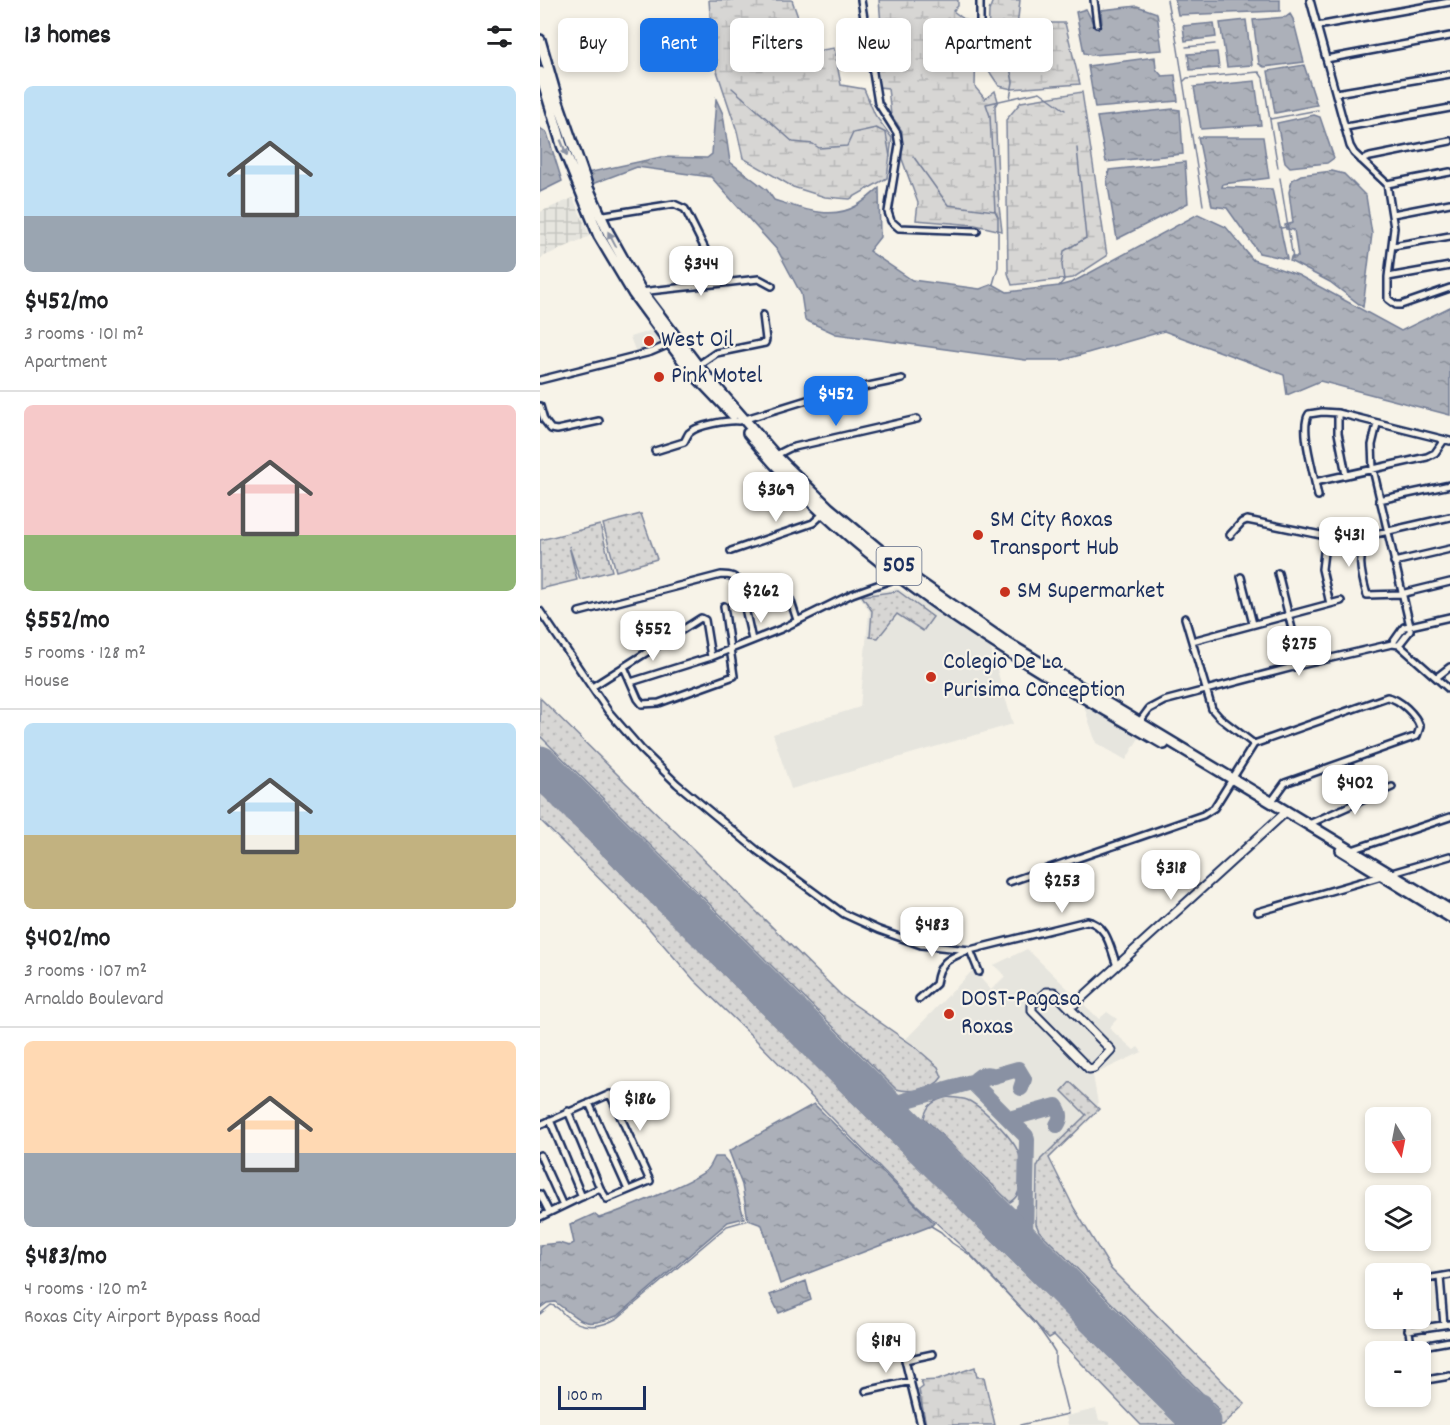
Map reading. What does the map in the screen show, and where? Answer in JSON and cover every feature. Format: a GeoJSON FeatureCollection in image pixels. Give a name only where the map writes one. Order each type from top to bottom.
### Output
{"type":"FeatureCollection","features":[{"type":"Feature","properties":{"kind":"highway","name":"505"},"geometry":{"type":"LineString","coordinates":[[540,39],[595,217]]}},
{"type":"Feature","properties":{"kind":"highway","name":"505"},"geometry":{"type":"LineString","coordinates":[[540,72],[562,145],[595,217],[637,292],[694,368],[773,458],[826,511],[910,579],[1002,643],[1389,875]]}},
{"type":"Feature","properties":{"kind":"highway","name":"505"},"geometry":{"type":"LineString","coordinates":[[826,511],[835,525],[899,574],[910,579]]}},
{"type":"Feature","properties":{"kind":"highway","name":"505"},"geometry":{"type":"LineString","coordinates":[[1232,781],[1272,801],[1285,813],[1309,824],[1336,844],[1352,850],[1450,917]]}},
{"type":"Feature","properties":{"kind":"highway","name":"505"},"geometry":{"type":"LineString","coordinates":[[1434,904],[1450,909]]}},
{"type":"Feature","properties":{"kind":"street"},"geometry":{"type":"LineString","coordinates":[[861,0],[878,103],[897,133],[899,145],[888,212],[891,221],[899,228],[977,231]]}},
{"type":"Feature","properties":{"kind":"street"},"geometry":{"type":"LineString","coordinates":[[980,0],[981,18]]}},
{"type":"Feature","properties":{"kind":"street"},"geometry":{"type":"LineString","coordinates":[[1094,0],[1097,24]]}},
{"type":"Feature","properties":{"kind":"street"},"geometry":{"type":"LineString","coordinates":[[1310,0],[1350,146],[1361,160],[1387,184],[1393,214],[1393,246],[1388,277],[1388,297],[1399,305],[1450,288]]}},
{"type":"Feature","properties":{"kind":"street"},"geometry":{"type":"LineString","coordinates":[[1317,26],[1450,2]]}},
{"type":"Feature","properties":{"kind":"street"},"geometry":{"type":"LineString","coordinates":[[1326,59],[1450,36]]}},
{"type":"Feature","properties":{"kind":"street"},"geometry":{"type":"LineString","coordinates":[[1336,93],[1450,74]]}},
{"type":"Feature","properties":{"kind":"street"},"geometry":{"type":"LineString","coordinates":[[1346,128],[1450,108]]}},
{"type":"Feature","properties":{"kind":"street"},"geometry":{"type":"LineString","coordinates":[[1361,160],[1450,141]]}},
{"type":"Feature","properties":{"kind":"street"},"geometry":{"type":"LineString","coordinates":[[1387,184],[1450,172]]}},
{"type":"Feature","properties":{"kind":"street"},"geometry":{"type":"LineString","coordinates":[[1393,214],[1450,203]]}},
{"type":"Feature","properties":{"kind":"street"},"geometry":{"type":"LineString","coordinates":[[595,217],[674,204],[685,209],[722,283]]}},
{"type":"Feature","properties":{"kind":"street"},"geometry":{"type":"LineString","coordinates":[[1393,246],[1450,236]]}},
{"type":"Feature","properties":{"kind":"street"},"geometry":{"type":"LineString","coordinates":[[1388,277],[1450,266]]}},
{"type":"Feature","properties":{"kind":"street"},"geometry":{"type":"LineString","coordinates":[[637,292],[759,279],[772,286]]}},
{"type":"Feature","properties":{"kind":"street"},"geometry":{"type":"LineString","coordinates":[[694,368],[716,353],[765,343],[763,315]]}},
{"type":"Feature","properties":{"kind":"street"},"geometry":{"type":"LineString","coordinates":[[540,380],[651,352],[673,341]]}},
{"type":"Feature","properties":{"kind":"street"},"geometry":{"type":"LineString","coordinates":[[655,451],[684,442],[690,432],[699,428],[742,420],[820,396],[902,379]]}},
{"type":"Feature","properties":{"kind":"street"},"geometry":{"type":"LineString","coordinates":[[540,406],[544,420],[551,429],[599,421]]}},
{"type":"Feature","properties":{"kind":"street"},"geometry":{"type":"LineString","coordinates":[[1338,413],[1338,433],[1346,475]]}},
{"type":"Feature","properties":{"kind":"street"},"geometry":{"type":"LineString","coordinates":[[1318,496],[1306,433],[1305,418],[1309,414],[1338,413],[1447,441]]}},
{"type":"Feature","properties":{"kind":"street"},"geometry":{"type":"LineString","coordinates":[[773,458],[790,448],[917,419]]}},
{"type":"Feature","properties":{"kind":"street"},"geometry":{"type":"LineString","coordinates":[[1377,424],[1372,445],[1373,469],[1410,626],[1410,631],[1400,645]]}},
{"type":"Feature","properties":{"kind":"street"},"geometry":{"type":"LineString","coordinates":[[1315,482],[1427,457],[1435,453],[1447,441]]}},
{"type":"Feature","properties":{"kind":"street"},"geometry":{"type":"LineString","coordinates":[[1379,500],[1450,485]]}},
{"type":"Feature","properties":{"kind":"street"},"geometry":{"type":"LineString","coordinates":[[731,551],[813,523],[826,511]]}},
{"type":"Feature","properties":{"kind":"street"},"geometry":{"type":"LineString","coordinates":[[1450,517],[1371,535],[1364,543],[1360,561],[1360,573],[1367,596],[1401,594],[1450,582]]}},
{"type":"Feature","properties":{"kind":"street"},"geometry":{"type":"LineString","coordinates":[[1230,535],[1246,520],[1326,536],[1322,568],[1330,604]]}},
{"type":"Feature","properties":{"kind":"street"},"geometry":{"type":"LineString","coordinates":[[1394,562],[1450,549]]}},
{"type":"Feature","properties":{"kind":"street"},"geometry":{"type":"LineString","coordinates":[[1278,573],[1301,665]]}},
{"type":"Feature","properties":{"kind":"street"},"geometry":{"type":"LineString","coordinates":[[631,682],[711,657],[782,629],[852,594],[894,579],[899,574]]}},
{"type":"Feature","properties":{"kind":"street"},"geometry":{"type":"LineString","coordinates":[[579,612],[721,575],[730,575],[737,579],[740,585],[752,640]]}},
{"type":"Feature","properties":{"kind":"street"},"geometry":{"type":"LineString","coordinates":[[1241,577],[1252,624]]}},
{"type":"Feature","properties":{"kind":"street"},"geometry":{"type":"LineString","coordinates":[[763,582],[783,578],[797,620]]}},
{"type":"Feature","properties":{"kind":"street"},"geometry":{"type":"LineString","coordinates":[[1192,641],[1341,601]]}},
{"type":"Feature","properties":{"kind":"street"},"geometry":{"type":"LineString","coordinates":[[624,667],[642,704],[659,703],[734,676],[724,606]]}},
{"type":"Feature","properties":{"kind":"street"},"geometry":{"type":"LineString","coordinates":[[540,611],[608,711],[641,749],[677,784],[767,858],[835,908],[879,930],[921,945],[970,950]]}},
{"type":"Feature","properties":{"kind":"street"},"geometry":{"type":"LineString","coordinates":[[1392,644],[1404,627],[1450,616]]}},
{"type":"Feature","properties":{"kind":"street"},"geometry":{"type":"LineString","coordinates":[[592,687],[701,618],[705,620],[711,657]]}},
{"type":"Feature","properties":{"kind":"street"},"geometry":{"type":"LineString","coordinates":[[1185,618],[1212,709],[1254,744]]}},
{"type":"Feature","properties":{"kind":"street"},"geometry":{"type":"LineString","coordinates":[[1137,725],[1149,709],[1164,701],[1392,644],[1400,645],[1450,690]]}},
{"type":"Feature","properties":{"kind":"street"},"geometry":{"type":"LineString","coordinates":[[1437,678],[1450,667]]}},
{"type":"Feature","properties":{"kind":"street"},"geometry":{"type":"LineString","coordinates":[[1008,882],[1203,815],[1214,808],[1254,744],[1387,697],[1396,698],[1419,722],[1417,736],[1284,783],[1272,801]]}},
{"type":"Feature","properties":{"kind":"street"},"geometry":{"type":"LineString","coordinates":[[1309,824],[1392,787]]}},
{"type":"Feature","properties":{"kind":"street"},"geometry":{"type":"LineString","coordinates":[[1065,1003],[1075,1004],[1285,813]]}},
{"type":"Feature","properties":{"kind":"street"},"geometry":{"type":"LineString","coordinates":[[1352,850],[1450,817]]}},
{"type":"Feature","properties":{"kind":"street"},"geometry":{"type":"LineString","coordinates":[[1258,912],[1450,856]]}},
{"type":"Feature","properties":{"kind":"street"},"geometry":{"type":"LineString","coordinates":[[919,999],[936,984],[937,974],[942,964],[953,956],[1087,921],[1096,923],[1102,928],[1117,966]]}},
{"type":"Feature","properties":{"kind":"street"},"geometry":{"type":"LineString","coordinates":[[970,950],[979,972]]}},
{"type":"Feature","properties":{"kind":"street"},"geometry":{"type":"LineString","coordinates":[[1050,992],[1054,992],[1065,1003],[1111,1050],[1092,1069],[1043,1023],[1031,1008],[1043,994],[1050,992]]}},
{"type":"Feature","properties":{"kind":"street"},"geometry":{"type":"LineString","coordinates":[[1075,1004],[1075,1014]]}},
{"type":"Feature","properties":{"kind":"street"},"geometry":{"type":"LineString","coordinates":[[540,1125],[568,1111],[610,1094],[650,1181],[607,1199],[600,1188],[568,1111]]}},
{"type":"Feature","properties":{"kind":"street"},"geometry":{"type":"LineString","coordinates":[[589,1103],[628,1191]]}},
{"type":"Feature","properties":{"kind":"street"},"geometry":{"type":"LineString","coordinates":[[550,1120],[582,1197]]}},
{"type":"Feature","properties":{"kind":"street"},"geometry":{"type":"LineString","coordinates":[[540,1155],[563,1206]]}},
{"type":"Feature","properties":{"kind":"street"},"geometry":{"type":"LineString","coordinates":[[540,1217],[600,1188]]}},
{"type":"Feature","properties":{"kind":"street"},"geometry":{"type":"LineString","coordinates":[[540,1194],[549,1212]]}},
{"type":"Feature","properties":{"kind":"street"},"geometry":{"type":"LineString","coordinates":[[1431,1279],[1450,1275]]}},
{"type":"Feature","properties":{"kind":"street"},"geometry":{"type":"LineString","coordinates":[[1431,1327],[1447,1324],[1440,1277]]}},
{"type":"Feature","properties":{"kind":"street"},"geometry":{"type":"LineString","coordinates":[[1410,1341],[1408,1330],[1417,1329]]}},
{"type":"Feature","properties":{"kind":"street"},"geometry":{"type":"LineString","coordinates":[[1431,1346],[1450,1341]]}},
{"type":"Feature","properties":{"kind":"street"},"geometry":{"type":"LineString","coordinates":[[921,1425],[905,1360],[933,1354]]}},
{"type":"Feature","properties":{"kind":"street"},"geometry":{"type":"LineString","coordinates":[[1431,1379],[1450,1376]]}},
{"type":"Feature","properties":{"kind":"street"},"geometry":{"type":"LineString","coordinates":[[866,1391],[911,1381]]}},
{"type":"Feature","properties":{"kind":"shaded area"},"geometry":{"type":"Polygon","coordinates":[[[573,198],[590,236],[540,258],[540,212],[573,198]]]}},
{"type":"Feature","properties":{"kind":"shaded area"},"geometry":{"type":"Polygon","coordinates":[[[656,329],[666,342],[661,346],[636,353],[630,337],[656,329]]]}},
{"type":"Feature","properties":{"kind":"shaded area","name":"Colegio De La Purisima Conception"},"geometry":{"type":"Polygon","coordinates":[[[897,588],[931,607],[990,646],[1013,724],[791,789],[773,734],[860,707],[869,611],[859,595],[897,588]]]}},
{"type":"Feature","properties":{"kind":"shaded area"},"geometry":{"type":"Polygon","coordinates":[[[540,698],[842,996],[905,1040],[973,970],[991,990],[1005,976],[994,965],[1027,949],[1099,1019],[1107,1012],[1117,1019],[1109,1028],[1134,1050],[1138,1047],[1142,1052],[1093,1075],[1099,1109],[1049,1158],[1074,1208],[1111,1269],[1245,1404],[1223,1425],[1141,1425],[1054,1335],[1049,1338],[972,1256],[917,1205],[694,980],[665,945],[540,820],[540,698]]]}},
{"type":"Feature","properties":{"kind":"shaded area"},"geometry":{"type":"Polygon","coordinates":[[[1083,703],[1140,736],[1126,760],[1096,743],[1083,703]]]}},
{"type":"Feature","properties":{"kind":"shaded area"},"geometry":{"type":"Polygon","coordinates":[[[1096,1409],[1099,1420],[1109,1422],[1110,1425],[1068,1425],[1066,1416],[1096,1409]]]}},
{"type":"Feature","properties":{"kind":"green space"},"geometry":{"type":"Polygon","coordinates":[[[709,0],[792,0],[798,18],[730,18],[730,72],[824,72],[824,50],[834,48],[836,72],[839,72],[841,85],[864,89],[875,115],[892,138],[887,178],[850,199],[825,197],[793,187],[743,158],[737,131],[717,72],[718,18],[710,18],[709,0]]]}},
{"type":"Feature","properties":{"kind":"green space"},"geometry":{"type":"Polygon","coordinates":[[[879,0],[958,0],[958,6],[953,11],[962,18],[923,18],[923,72],[975,72],[975,87],[985,99],[995,91],[998,101],[995,106],[1002,231],[975,225],[916,220],[918,203],[902,159],[902,131],[891,115],[888,88],[878,87],[876,72],[911,72],[911,18],[880,18],[879,0]]]}},
{"type":"Feature","properties":{"kind":"green space"},"geometry":{"type":"Polygon","coordinates":[[[993,0],[1020,0],[1018,18],[989,18],[993,0]]]}},
{"type":"Feature","properties":{"kind":"green space"},"geometry":{"type":"Polygon","coordinates":[[[1053,23],[1065,23],[1080,84],[1012,89],[999,86],[990,72],[1053,72],[1053,23]]]}},
{"type":"Feature","properties":{"kind":"green space"},"geometry":{"type":"Polygon","coordinates":[[[1082,92],[1107,256],[1073,278],[1012,285],[1008,273],[1006,120],[1021,102],[1082,92]]]}},
{"type":"Feature","properties":{"kind":"green space"},"geometry":{"type":"Polygon","coordinates":[[[641,514],[657,559],[616,571],[603,524],[641,514]]]}},
{"type":"Feature","properties":{"kind":"green space"},"geometry":{"type":"Polygon","coordinates":[[[600,525],[612,571],[580,579],[569,546],[577,580],[540,589],[540,540],[600,525]]]}},
{"type":"Feature","properties":{"kind":"green space"},"geometry":{"type":"Polygon","coordinates":[[[898,591],[933,617],[923,631],[897,614],[878,638],[870,637],[872,611],[862,596],[898,591]]]}},
{"type":"Feature","properties":{"kind":"green space"},"geometry":{"type":"Polygon","coordinates":[[[540,698],[842,996],[914,1046],[938,1067],[942,1077],[928,1088],[908,1091],[896,1089],[540,736],[540,698]]]}},
{"type":"Feature","properties":{"kind":"green space"},"geometry":{"type":"Polygon","coordinates":[[[540,792],[1178,1425],[1141,1425],[1054,1335],[1049,1338],[972,1256],[917,1205],[694,980],[645,924],[540,820],[540,792]]]}},
{"type":"Feature","properties":{"kind":"green space"},"geometry":{"type":"Polygon","coordinates":[[[1070,1082],[1099,1109],[1049,1158],[1074,1208],[1111,1269],[1245,1404],[1223,1425],[1205,1425],[1219,1410],[1039,1231],[1036,1224],[1037,1167],[1041,1159],[1086,1115],[1062,1091],[1070,1082]]]}},
{"type":"Feature","properties":{"kind":"green space"},"geometry":{"type":"Polygon","coordinates":[[[948,1097],[967,1100],[981,1109],[1016,1148],[1021,1163],[1021,1182],[1017,1195],[1010,1202],[924,1118],[932,1103],[948,1097]]]}},
{"type":"Feature","properties":{"kind":"green space"},"geometry":{"type":"Polygon","coordinates":[[[975,1367],[977,1377],[984,1377],[995,1425],[926,1425],[919,1390],[923,1387],[921,1381],[938,1380],[975,1367]]]}},
{"type":"Feature","properties":{"kind":"water"},"geometry":{"type":"Polygon","coordinates":[[[1175,0],[1280,0],[1280,11],[1178,15],[1175,0]]]}},
{"type":"Feature","properties":{"kind":"water"},"geometry":{"type":"Polygon","coordinates":[[[1137,6],[1157,13],[1162,50],[1091,55],[1084,53],[1076,12],[1086,9],[1098,29],[1102,23],[1101,10],[1137,6]]]}},
{"type":"Feature","properties":{"kind":"water"},"geometry":{"type":"Polygon","coordinates":[[[1290,14],[1304,62],[1264,67],[1259,64],[1253,20],[1286,17],[1290,14]]]}},
{"type":"Feature","properties":{"kind":"water"},"geometry":{"type":"Polygon","coordinates":[[[1246,20],[1252,65],[1227,67],[1220,23],[1246,20]]]}},
{"type":"Feature","properties":{"kind":"water"},"geometry":{"type":"Polygon","coordinates":[[[1214,23],[1216,37],[1185,41],[1183,26],[1214,23]]]}},
{"type":"Feature","properties":{"kind":"water"},"geometry":{"type":"Polygon","coordinates":[[[1217,52],[1219,68],[1190,70],[1188,54],[1217,52]]]}},
{"type":"Feature","properties":{"kind":"water"},"geometry":{"type":"Polygon","coordinates":[[[1155,57],[1156,69],[1162,76],[1175,75],[1178,101],[1095,108],[1088,66],[1155,57]]]}},
{"type":"Feature","properties":{"kind":"water"},"geometry":{"type":"Polygon","coordinates":[[[1304,65],[1317,105],[1275,113],[1268,71],[1304,65]]]}},
{"type":"Feature","properties":{"kind":"water"},"geometry":{"type":"Polygon","coordinates":[[[1255,81],[1261,125],[1201,129],[1194,87],[1255,81]]]}},
{"type":"Feature","properties":{"kind":"water"},"geometry":{"type":"Polygon","coordinates":[[[716,99],[723,114],[730,162],[767,190],[774,200],[815,212],[836,213],[859,204],[879,188],[880,237],[869,251],[912,280],[980,289],[993,284],[1007,292],[1059,286],[1073,282],[1198,214],[1226,227],[1253,260],[1298,275],[1401,331],[1450,307],[1450,415],[1320,381],[1287,395],[1284,375],[1164,331],[1063,360],[1025,360],[836,334],[805,320],[801,294],[778,251],[711,177],[637,167],[592,184],[587,173],[661,157],[707,158],[712,154],[716,99]]]}},
{"type":"Feature","properties":{"kind":"water"},"geometry":{"type":"Polygon","coordinates":[[[1180,110],[1183,154],[1106,162],[1097,117],[1180,110]]]}},
{"type":"Feature","properties":{"kind":"water"},"geometry":{"type":"Polygon","coordinates":[[[1314,115],[1320,117],[1334,158],[1327,163],[1290,167],[1285,162],[1277,123],[1314,115]]]}},
{"type":"Feature","properties":{"kind":"water"},"geometry":{"type":"Polygon","coordinates":[[[540,128],[547,133],[562,181],[540,192],[540,128]]]}},
{"type":"Feature","properties":{"kind":"water"},"geometry":{"type":"Polygon","coordinates":[[[1198,137],[1263,137],[1269,178],[1223,184],[1222,187],[1272,189],[1287,259],[1259,253],[1227,208],[1212,206],[1198,137]]]}},
{"type":"Feature","properties":{"kind":"water"},"geometry":{"type":"Polygon","coordinates":[[[1185,162],[1188,203],[1117,239],[1107,180],[1109,170],[1185,162]]]}},
{"type":"Feature","properties":{"kind":"water"},"geometry":{"type":"Polygon","coordinates":[[[1332,171],[1344,174],[1366,196],[1372,234],[1363,307],[1330,282],[1290,261],[1291,257],[1298,257],[1294,230],[1286,229],[1285,225],[1293,223],[1289,192],[1292,180],[1301,175],[1332,171]]]}},
{"type":"Feature","properties":{"kind":"water"},"geometry":{"type":"Polygon","coordinates":[[[814,1104],[934,1223],[780,1284],[762,1225],[748,1220],[742,1185],[729,1151],[814,1104]]]}},
{"type":"Feature","properties":{"kind":"water"},"geometry":{"type":"Polygon","coordinates":[[[715,1157],[723,1157],[729,1164],[744,1218],[728,1222],[619,1315],[607,1320],[590,1322],[578,1318],[555,1302],[547,1303],[540,1308],[540,1245],[559,1243],[569,1246],[574,1243],[570,1225],[594,1214],[599,1218],[608,1215],[674,1188],[708,1169],[715,1157]]]}},
{"type":"Feature","properties":{"kind":"water"},"geometry":{"type":"Polygon","coordinates":[[[806,1281],[811,1300],[779,1313],[770,1295],[806,1281]]]}},
{"type":"Feature","properties":{"kind":"waterway"},"geometry":{"type":"LineString","coordinates":[[1167,0],[1174,24],[1203,205]]}},
{"type":"Feature","properties":{"kind":"waterway"},"geometry":{"type":"LineString","coordinates":[[1186,47],[1215,44]]}},
{"type":"Feature","properties":{"kind":"waterway"},"geometry":{"type":"LineString","coordinates":[[1010,98],[1013,82],[1011,72]]}},
{"type":"Feature","properties":{"kind":"waterway"},"geometry":{"type":"LineString","coordinates":[[1184,81],[1187,78],[1259,72],[1263,78],[1278,168]]}},
{"type":"Feature","properties":{"kind":"waterway"},"geometry":{"type":"LineString","coordinates":[[732,88],[793,142],[813,144],[819,148],[847,146],[853,133],[876,128],[886,133],[890,157]]}},
{"type":"Feature","properties":{"kind":"waterway"},"geometry":{"type":"LineString","coordinates":[[995,211],[990,116],[986,104],[1040,92],[1065,110]]}},
{"type":"Feature","properties":{"kind":"waterway"},"geometry":{"type":"LineString","coordinates":[[1270,119],[1318,110]]}},
{"type":"Feature","properties":{"kind":"waterway"},"geometry":{"type":"LineString","coordinates":[[1059,286],[1064,280],[1062,265],[1064,251],[1086,238],[1077,148]]}},
{"type":"Feature","properties":{"kind":"waterway"},"geometry":{"type":"LineString","coordinates":[[913,156],[948,205],[995,211],[998,217],[998,267],[993,284]]}},
{"type":"Feature","properties":{"kind":"waterway"},"geometry":{"type":"LineString","coordinates":[[1280,178],[1293,259]]}},
{"type":"Feature","properties":{"kind":"waterway"},"geometry":{"type":"LineString","coordinates":[[1281,228],[1287,227]]}},
{"type":"Feature","properties":{"kind":"waterway"},"geometry":{"type":"LineString","coordinates":[[540,1314],[551,1305],[579,1324],[592,1326],[612,1321],[727,1226],[748,1220]]}},
{"type":"Feature","properties":{"kind":"waterway"},"geometry":{"type":"LineString","coordinates":[[931,1226],[970,1255],[1036,1324],[1055,1352],[1055,1362],[1068,1414],[1020,1425]]}},
{"type":"Feature","properties":{"kind":"taxiway"},"geometry":{"type":"LineString","coordinates":[[876,1098],[883,1104],[893,1104],[1018,1069],[1024,1079],[1021,1088]]}},
{"type":"Feature","properties":{"kind":"taxiway"},"geometry":{"type":"LineString","coordinates":[[995,1076],[982,1075],[973,1083],[1026,1136],[1025,1239],[1028,1250]]}},
{"type":"Feature","properties":{"kind":"taxiway"},"geometry":{"type":"LineString","coordinates":[[904,1126],[902,1111],[910,1099]]}},
{"type":"Feature","properties":{"kind":"taxiway"},"geometry":{"type":"LineString","coordinates":[[1009,1119],[1056,1106],[1060,1116],[1057,1125]]}},
{"type":"Feature","properties":{"kind":"taxiway"},"geometry":{"type":"LineString","coordinates":[[997,1219],[1006,1222],[1017,1219],[1025,1207]]}},
{"type":"Feature","properties":{"kind":"taxiway"},"geometry":{"type":"LineString","coordinates":[[1167,1387],[1203,1402],[1200,1410],[1194,1415],[1186,1416],[1178,1413]]}},
{"type":"Feature","properties":{"kind":"runway"},"geometry":{"type":"LineString","coordinates":[[540,765],[1202,1422]]}},
{"type":"Feature","properties":{"kind":"place","name":"West Oil"},"geometry":{"type":"Point","coordinates":[649,341]}},
{"type":"Feature","properties":{"kind":"place","name":"Pink Motel"},"geometry":{"type":"Point","coordinates":[659,377]}},
{"type":"Feature","properties":{"kind":"place","name":"SM City Roxas Transport Hub"},"geometry":{"type":"Point","coordinates":[978,535]}},
{"type":"Feature","properties":{"kind":"place","name":"SM Supermarket"},"geometry":{"type":"Point","coordinates":[1005,592]}},
{"type":"Feature","properties":{"kind":"place","name":"Colegio De La Purisima Conception"},"geometry":{"type":"Point","coordinates":[931,677]}},
{"type":"Feature","properties":{"kind":"place","name":"DOST-Pagasa Roxas"},"geometry":{"type":"Point","coordinates":[949,1014]}}]}
